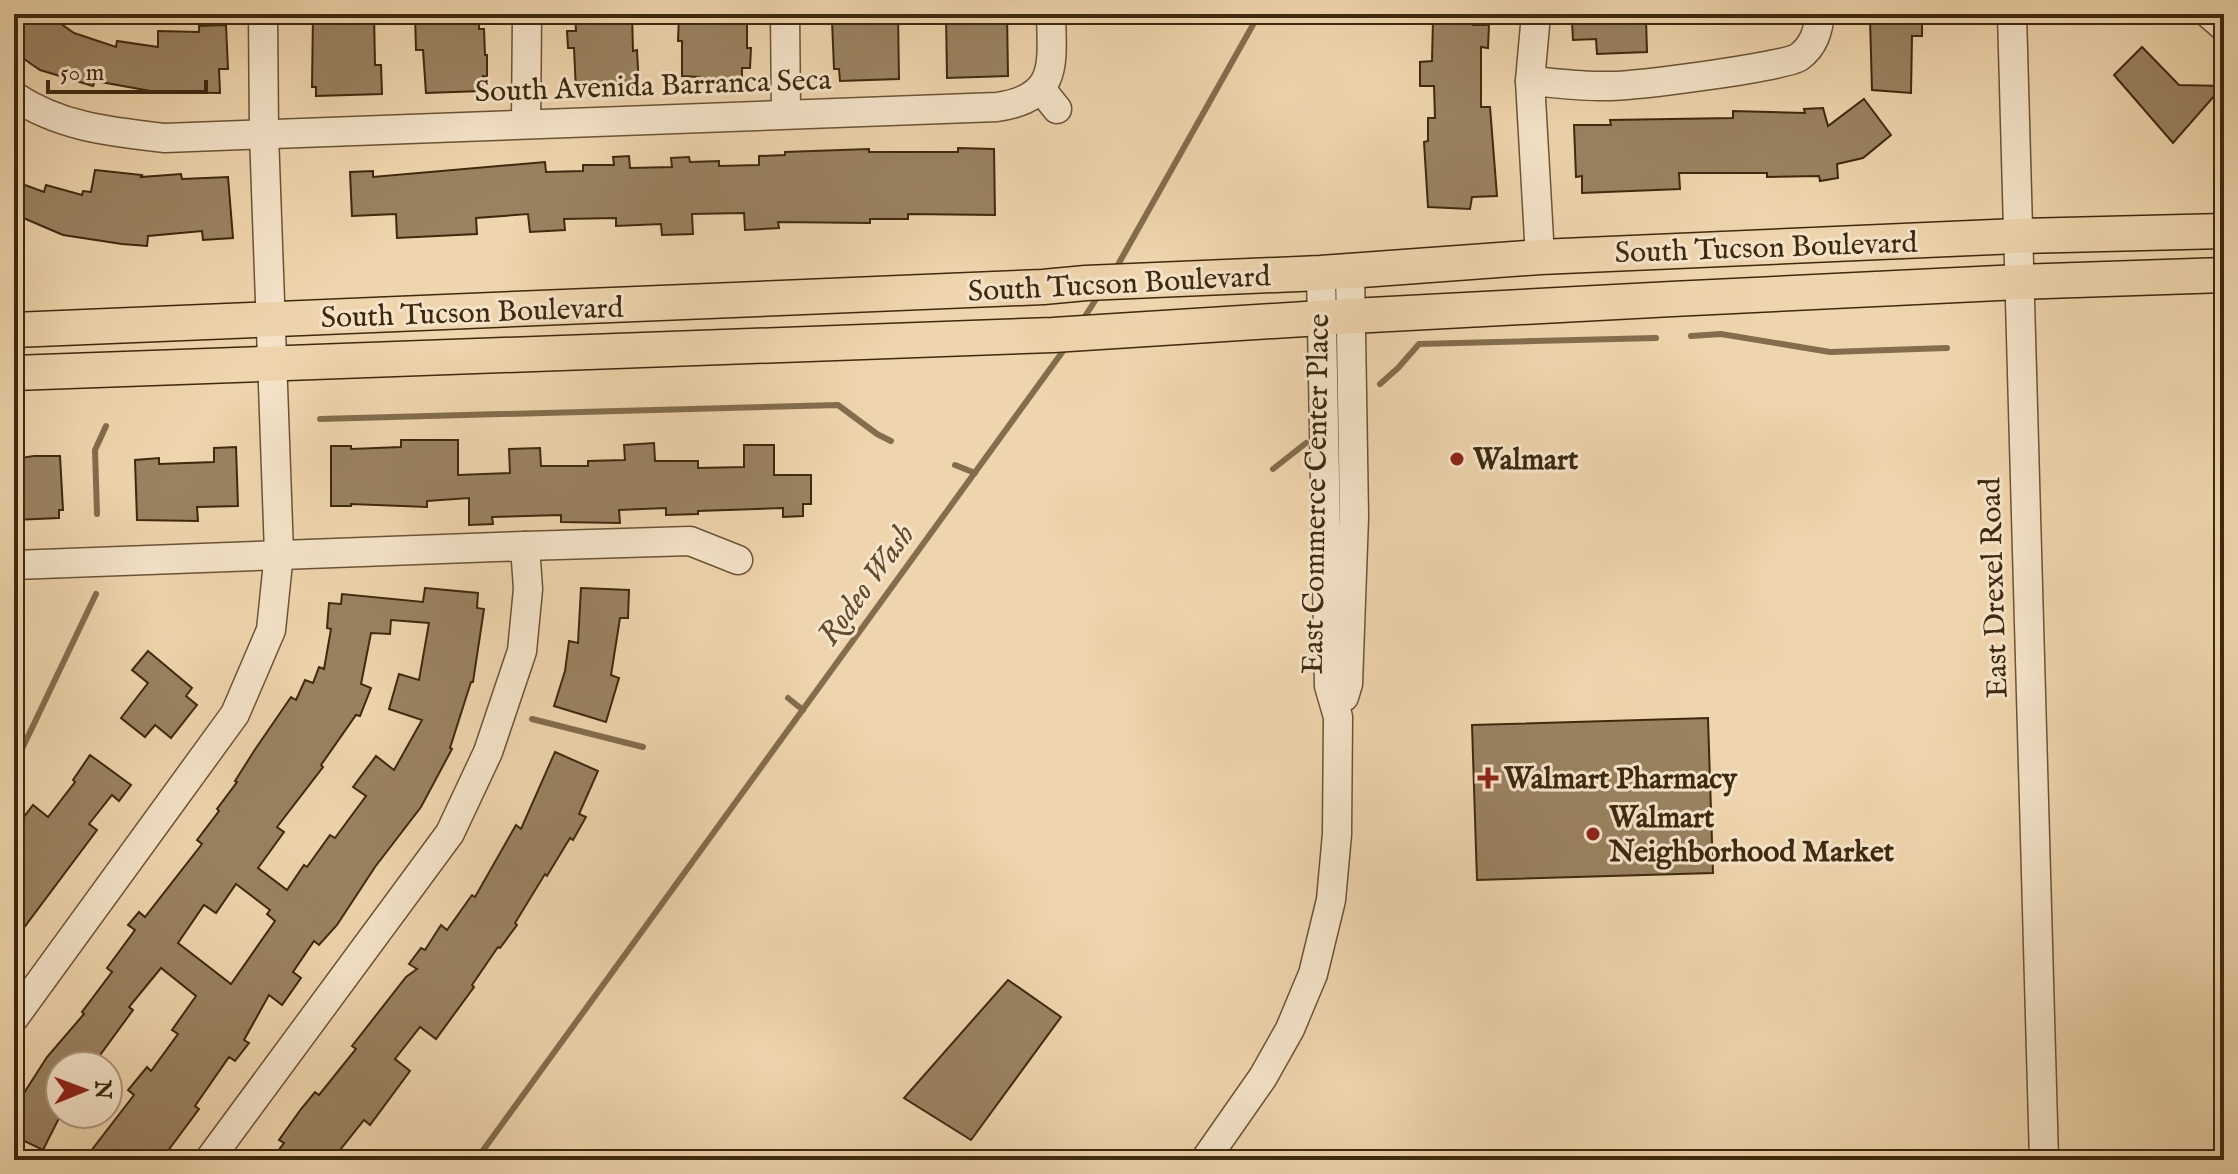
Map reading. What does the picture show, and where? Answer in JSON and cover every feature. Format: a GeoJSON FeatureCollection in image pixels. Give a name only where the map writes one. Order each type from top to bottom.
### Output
{"type":"FeatureCollection","features":[{"type":"Feature","properties":{"kind":"main road","name":"South Tucson Boulevard"},"geometry":{"type":"LineString","coordinates":[[14,330],[1028,288],[1540,257],[2017,236],[2224,231]]}},
{"type":"Feature","properties":{"kind":"main road","name":"South Tucson Boulevard"},"geometry":{"type":"LineString","coordinates":[[14,373],[1053,335],[1337,317],[2019,282],[2224,275]]}},
{"type":"Feature","properties":{"kind":"street"},"geometry":{"type":"LineString","coordinates":[[14,1018],[235,714],[271,630],[279,553],[264,134],[263,14]]}},
{"type":"Feature","properties":{"kind":"street"},"geometry":{"type":"LineString","coordinates":[[526,124],[527,14]]}},
{"type":"Feature","properties":{"kind":"street"},"geometry":{"type":"LineString","coordinates":[[785,14],[786,114]]}},
{"type":"Feature","properties":{"kind":"street","name":"South Avenida Barranca Seca"},"geometry":{"type":"LineString","coordinates":[[20,110],[92,130],[165,138],[997,107],[1049,99],[1051,14]]}},
{"type":"Feature","properties":{"kind":"street"},"geometry":{"type":"LineString","coordinates":[[1536,14],[1530,81],[1540,257]]}},
{"type":"Feature","properties":{"kind":"street"},"geometry":{"type":"LineString","coordinates":[[1530,81],[1611,86],[1797,59],[1818,53],[1820,14]]}},
{"type":"Feature","properties":{"kind":"street","name":"East Drexel Road"},"geometry":{"type":"LineString","coordinates":[[2012,14],[2044,1160]]}},
{"type":"Feature","properties":{"kind":"street","name":"East Commerce Center Place"},"geometry":{"type":"LineString","coordinates":[[1205,1160],[1263,1077],[1290,1029],[1313,974],[1331,900],[1337,834],[1338,717],[1329,686],[1336,271]]}},
{"type":"Feature","properties":{"kind":"street"},"geometry":{"type":"LineString","coordinates":[[14,565],[279,553],[690,541],[738,560]]}},
{"type":"Feature","properties":{"kind":"street"},"geometry":{"type":"LineString","coordinates":[[209,1160],[450,833],[488,752],[522,651],[528,589],[525,546]]}},
{"type":"Feature","properties":{"kind":"building"},"geometry":{"type":"Polygon","coordinates":[[[14,14],[47,14],[74,33],[116,47],[117,41],[158,47],[158,31],[199,32],[199,26],[226,25],[228,69],[219,69],[220,93],[156,92],[95,81],[93,86],[40,70],[14,52],[14,14]]]}},
{"type":"Feature","properties":{"kind":"building"},"geometry":{"type":"Polygon","coordinates":[[[313,14],[374,14],[375,65],[381,65],[382,94],[316,96],[316,87],[312,87],[313,14]]]}},
{"type":"Feature","properties":{"kind":"building"},"geometry":{"type":"Polygon","coordinates":[[[415,14],[463,14],[463,19],[479,18],[479,29],[484,29],[487,55],[487,77],[483,76],[482,91],[426,93],[423,50],[416,50],[415,14]]]}},
{"type":"Feature","properties":{"kind":"building"},"geometry":{"type":"Polygon","coordinates":[[[575,14],[632,14],[633,51],[637,50],[639,87],[576,91],[574,48],[568,48],[567,31],[576,31],[575,14]]]}},
{"type":"Feature","properties":{"kind":"building"},"geometry":{"type":"Polygon","coordinates":[[[679,14],[747,14],[750,68],[742,68],[742,79],[726,79],[726,84],[699,84],[699,77],[682,76],[679,14]]]}},
{"type":"Feature","properties":{"kind":"building"},"geometry":{"type":"Polygon","coordinates":[[[837,14],[898,14],[899,79],[840,81],[839,69],[834,69],[832,20],[837,20],[837,14]]]}},
{"type":"Feature","properties":{"kind":"building"},"geometry":{"type":"Polygon","coordinates":[[[946,14],[1007,14],[1008,76],[947,78],[946,14]]]}},
{"type":"Feature","properties":{"kind":"building"},"geometry":{"type":"Polygon","coordinates":[[[1646,19],[1647,52],[1597,54],[1596,39],[1573,40],[1572,21],[1646,19]]]}},
{"type":"Feature","properties":{"kind":"building"},"geometry":{"type":"Polygon","coordinates":[[[1870,19],[1922,19],[1922,36],[1912,36],[1911,93],[1872,90],[1870,19]]]}},
{"type":"Feature","properties":{"kind":"building"},"geometry":{"type":"Polygon","coordinates":[[[1433,20],[1473,21],[1473,25],[1489,25],[1488,48],[1481,47],[1481,107],[1490,107],[1497,196],[1472,197],[1470,209],[1428,207],[1424,142],[1428,141],[1428,118],[1435,118],[1434,86],[1420,86],[1420,62],[1432,61],[1433,20]]]}},
{"type":"Feature","properties":{"kind":"building"},"geometry":{"type":"Polygon","coordinates":[[[2142,47],[2179,85],[2223,86],[2173,143],[2114,75],[2142,47]]]}},
{"type":"Feature","properties":{"kind":"building"},"geometry":{"type":"Polygon","coordinates":[[[1864,99],[1891,135],[1863,158],[1837,164],[1838,178],[1820,181],[1819,176],[1767,177],[1767,173],[1679,173],[1680,189],[1582,193],[1582,176],[1576,177],[1574,125],[1611,125],[1610,120],[1733,118],[1733,111],[1805,113],[1804,109],[1823,108],[1828,126],[1864,99]]]}},
{"type":"Feature","properties":{"kind":"building"},"geometry":{"type":"Polygon","coordinates":[[[958,148],[994,149],[995,215],[908,214],[908,219],[870,219],[870,223],[778,222],[779,228],[745,230],[744,213],[692,214],[693,234],[662,235],[661,224],[616,226],[616,218],[564,219],[565,230],[530,232],[528,214],[476,218],[477,234],[397,238],[396,214],[352,216],[350,172],[373,171],[373,177],[545,162],[546,172],[583,171],[583,165],[614,165],[613,157],[629,156],[630,168],[672,167],[671,158],[689,157],[690,162],[719,161],[719,166],[759,165],[759,156],[785,155],[785,152],[869,149],[869,152],[958,152],[958,148]]]}},
{"type":"Feature","properties":{"kind":"building"},"geometry":{"type":"Polygon","coordinates":[[[95,170],[141,177],[181,174],[182,179],[228,177],[233,238],[203,240],[202,231],[148,236],[147,246],[122,244],[63,235],[14,214],[14,181],[44,192],[46,185],[82,195],[83,191],[91,192],[95,170]]]}},
{"type":"Feature","properties":{"kind":"building"},"geometry":{"type":"Polygon","coordinates":[[[401,440],[458,440],[458,475],[510,473],[509,449],[540,448],[541,466],[588,466],[588,461],[625,460],[624,445],[654,443],[655,461],[698,461],[698,468],[744,467],[744,445],[774,445],[774,475],[811,475],[811,504],[803,504],[803,516],[783,517],[783,508],[666,515],[666,508],[619,510],[620,523],[561,522],[561,515],[492,517],[493,524],[469,525],[469,498],[427,501],[427,507],[331,506],[331,446],[351,446],[351,449],[401,447],[401,440]]]}},
{"type":"Feature","properties":{"kind":"building"},"geometry":{"type":"Polygon","coordinates":[[[236,447],[238,506],[197,507],[198,521],[137,520],[135,460],[159,458],[159,464],[214,462],[214,448],[236,447]]]}},
{"type":"Feature","properties":{"kind":"building"},"geometry":{"type":"Polygon","coordinates":[[[60,456],[63,510],[59,510],[59,518],[14,520],[14,459],[60,456]]]}},
{"type":"Feature","properties":{"kind":"building"},"geometry":{"type":"Polygon","coordinates":[[[425,588],[478,593],[477,608],[484,609],[473,682],[452,749],[421,807],[375,867],[337,925],[319,945],[314,941],[293,972],[301,978],[282,1005],[269,995],[244,1040],[249,1043],[235,1061],[229,1057],[195,1106],[199,1109],[161,1160],[84,1160],[107,1130],[124,1130],[124,1108],[134,1095],[128,1090],[147,1067],[151,1071],[178,1034],[172,1030],[196,996],[161,968],[129,1007],[133,1010],[104,1050],[53,1050],[84,1014],[82,1012],[112,972],[107,968],[135,930],[128,925],[139,912],[145,917],[202,844],[197,840],[219,811],[217,809],[291,697],[296,700],[305,680],[313,683],[319,667],[324,669],[331,629],[327,628],[329,603],[341,604],[342,594],[423,602],[425,588]],[[391,620],[390,634],[371,633],[361,684],[371,688],[360,716],[356,715],[321,765],[323,767],[277,827],[284,832],[258,868],[287,890],[330,835],[335,838],[366,796],[353,787],[376,756],[394,770],[422,720],[389,709],[399,674],[419,680],[429,623],[391,620]],[[236,884],[216,913],[204,905],[178,943],[231,984],[275,921],[267,914],[270,910],[236,884]]]}},
{"type":"Feature","properties":{"kind":"building"},"geometry":{"type":"Polygon","coordinates":[[[581,588],[629,590],[628,618],[620,618],[611,675],[619,678],[606,722],[554,706],[565,671],[569,641],[578,643],[581,588]]]}},
{"type":"Feature","properties":{"kind":"building"},"geometry":{"type":"Polygon","coordinates":[[[148,651],[192,688],[186,696],[197,705],[171,738],[155,725],[145,737],[121,718],[148,683],[132,670],[148,651]]]}},
{"type":"Feature","properties":{"kind":"building","name":"Walmart Neighborhood Market"},"geometry":{"type":"Polygon","coordinates":[[[1708,718],[1713,873],[1477,880],[1472,725],[1708,718]]]}},
{"type":"Feature","properties":{"kind":"building"},"geometry":{"type":"Polygon","coordinates":[[[555,752],[598,771],[579,814],[586,817],[573,840],[570,838],[547,876],[545,874],[515,923],[517,925],[498,947],[472,985],[474,987],[436,1039],[420,1027],[395,1059],[410,1071],[370,1125],[364,1120],[332,1160],[271,1160],[284,1143],[279,1140],[301,1109],[315,1092],[319,1095],[356,1049],[352,1046],[406,977],[417,969],[409,964],[421,948],[425,950],[441,925],[447,930],[472,895],[475,897],[516,825],[521,829],[555,752]]]}},
{"type":"Feature","properties":{"kind":"building"},"geometry":{"type":"Polygon","coordinates":[[[90,755],[131,785],[119,801],[112,795],[89,824],[97,830],[14,941],[14,830],[33,805],[48,817],[75,782],[73,780],[90,755]]]}},
{"type":"Feature","properties":{"kind":"building"},"geometry":{"type":"Polygon","coordinates":[[[1008,980],[1061,1017],[971,1140],[904,1098],[1008,980]]]}},
{"type":"Feature","properties":{"kind":"building"},"geometry":{"type":"Polygon","coordinates":[[[44,1062],[44,1130],[53,1130],[43,1150],[14,1136],[14,1088],[24,1093],[44,1062]]]}},
{"type":"Feature","properties":{"kind":"waterway","name":"Rodeo Wash"},"geometry":{"type":"LineString","coordinates":[[1115,270],[1259,14]]}},
{"type":"Feature","properties":{"kind":"waterway","name":"Rodeo Wash"},"geometry":{"type":"LineString","coordinates":[[1082,321],[1100,293]]}},
{"type":"Feature","properties":{"kind":"waterway"},"geometry":{"type":"LineString","coordinates":[[1691,336],[1721,334],[1830,352],[1947,348]]}},
{"type":"Feature","properties":{"kind":"waterway"},"geometry":{"type":"LineString","coordinates":[[1380,384],[1419,344],[1656,338]]}},
{"type":"Feature","properties":{"kind":"waterway","name":"Rodeo Wash"},"geometry":{"type":"LineString","coordinates":[[476,1160],[1066,347]]}},
{"type":"Feature","properties":{"kind":"waterway"},"geometry":{"type":"LineString","coordinates":[[320,419],[838,405],[891,441]]}},
{"type":"Feature","properties":{"kind":"waterway"},"geometry":{"type":"LineString","coordinates":[[97,514],[95,450],[106,426]]}},
{"type":"Feature","properties":{"kind":"waterway"},"geometry":{"type":"LineString","coordinates":[[1273,469],[1306,443]]}},
{"type":"Feature","properties":{"kind":"waterway"},"geometry":{"type":"LineString","coordinates":[[955,465],[975,473]]}},
{"type":"Feature","properties":{"kind":"waterway"},"geometry":{"type":"LineString","coordinates":[[14,752],[20,753],[96,594]]}},
{"type":"Feature","properties":{"kind":"waterway"},"geometry":{"type":"LineString","coordinates":[[788,698],[803,710]]}},
{"type":"Feature","properties":{"kind":"waterway"},"geometry":{"type":"LineString","coordinates":[[532,719],[643,747]]}},
{"type":"Feature","properties":{"kind":"place","name":"Walmart"},"geometry":{"type":"Point","coordinates":[1457,459]}},
{"type":"Feature","properties":{"kind":"place","name":"Walmart Pharmacy"},"geometry":{"type":"Point","coordinates":[1488,778]}},
{"type":"Feature","properties":{"kind":"place","name":"Walmart Neighborhood Market"},"geometry":{"type":"Point","coordinates":[1593,834]}}]}
